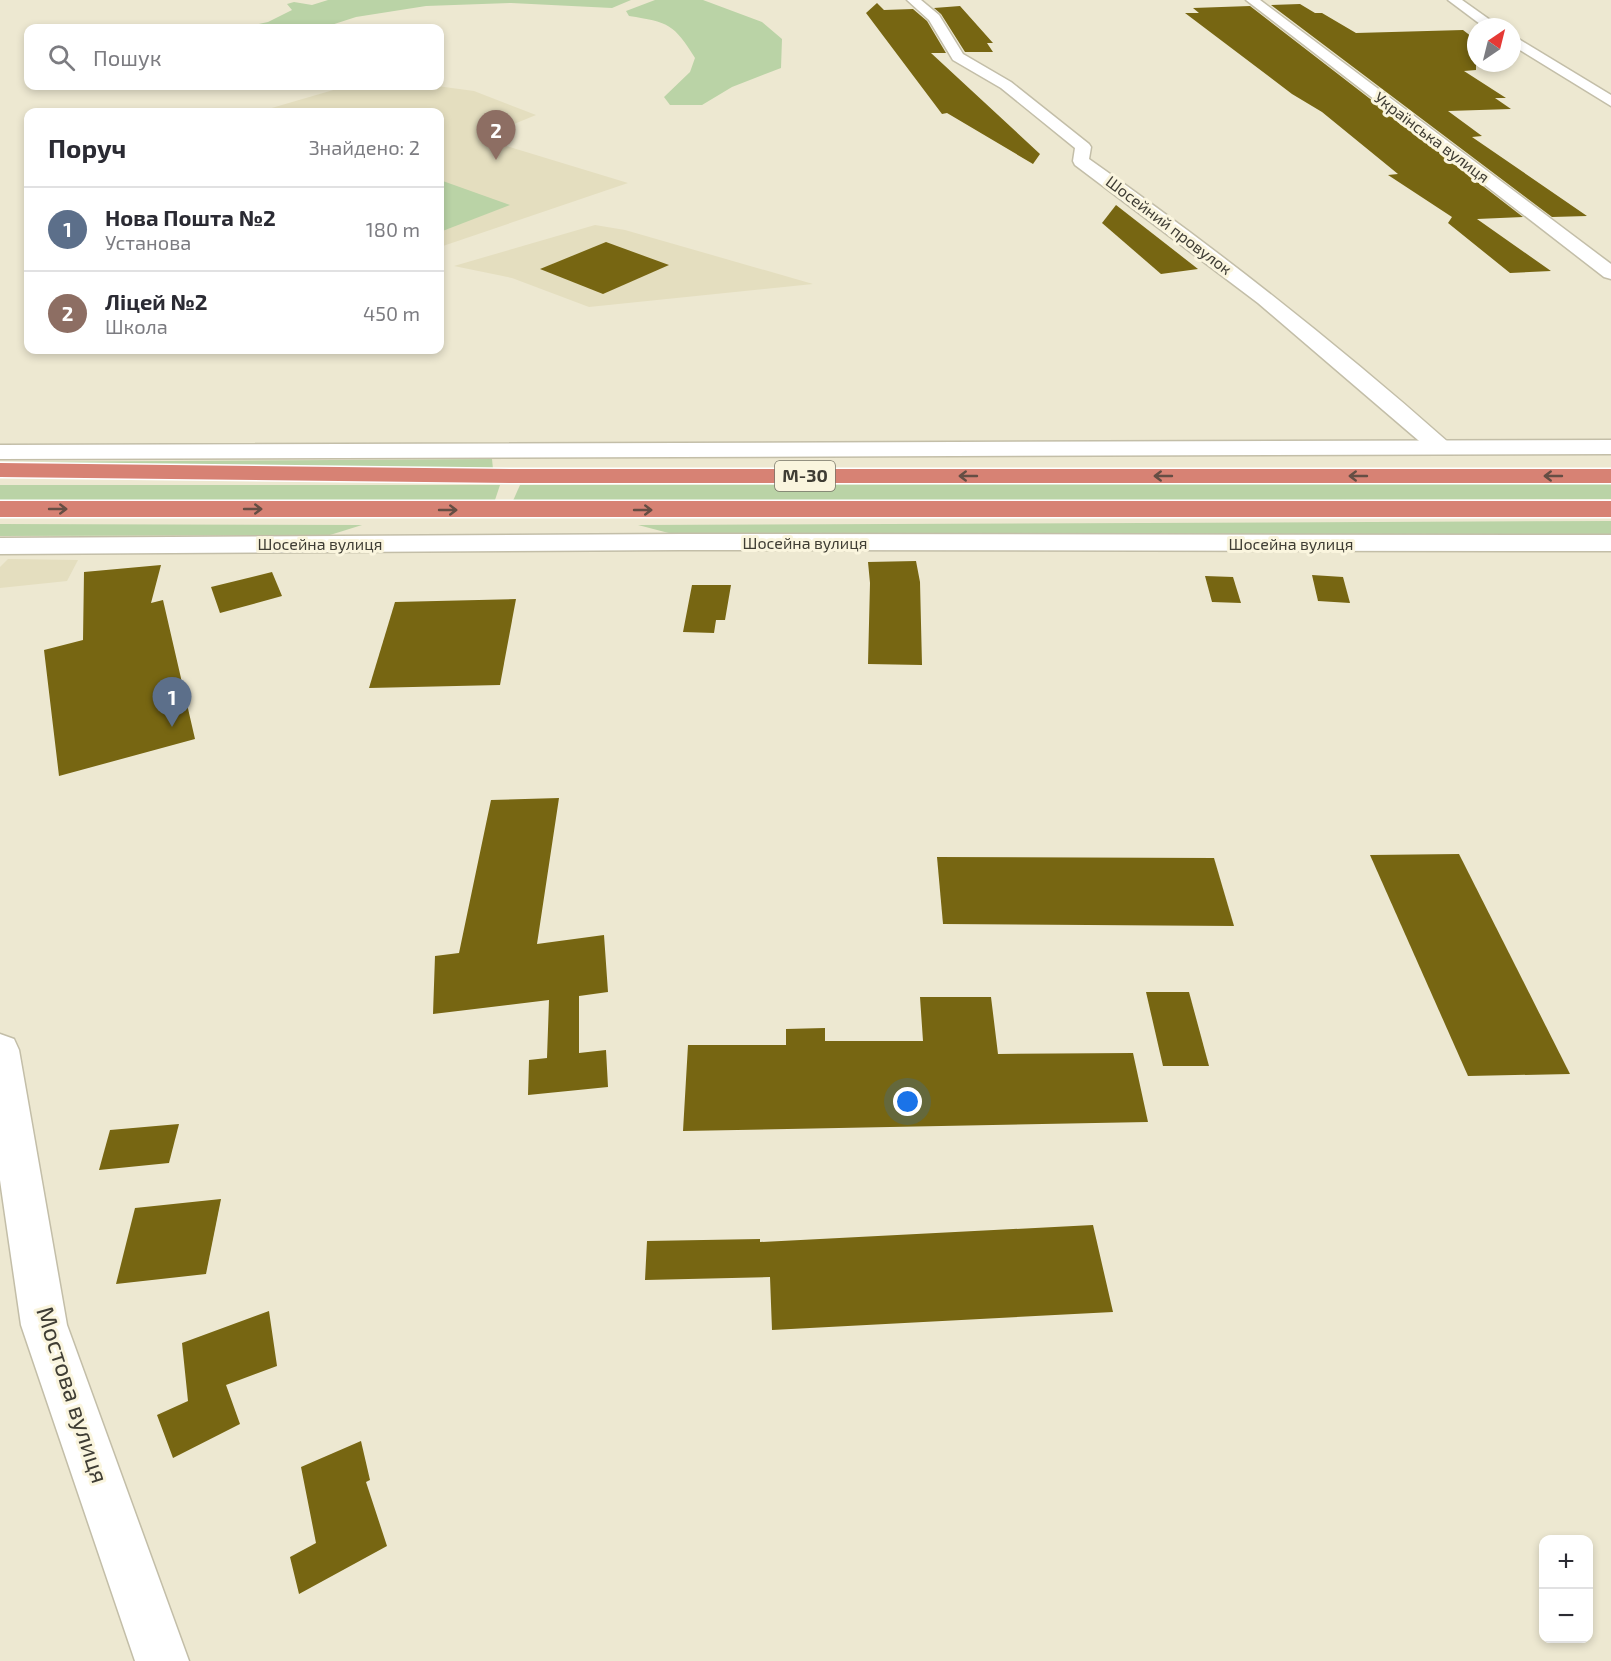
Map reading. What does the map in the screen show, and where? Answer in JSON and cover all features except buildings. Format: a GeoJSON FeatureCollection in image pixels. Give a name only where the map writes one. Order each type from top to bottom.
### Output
{"type":"FeatureCollection","features":[{"type":"Feature","properties":{"kind":"highway","name":"М-30"},"geometry":{"type":"LineString","coordinates":[[0,470],[510,476],[1611,476]]}},
{"type":"Feature","properties":{"kind":"highway","name":"М-30"},"geometry":{"type":"LineString","coordinates":[[0,509],[870,511],[1611,509]]}},
{"type":"Feature","properties":{"kind":"street","name":"Шосейний провулок"},"geometry":{"type":"LineString","coordinates":[[913,0],[934,18],[958,57],[1006,85],[1083,147],[1082,161],[1181,230],[1354,370],[1440,447]]}},
{"type":"Feature","properties":{"kind":"street","name":"Українська вулиця"},"geometry":{"type":"LineString","coordinates":[[1252,0],[1611,273]]}},
{"type":"Feature","properties":{"kind":"street"},"geometry":{"type":"LineString","coordinates":[[1454,0],[1480,18]]}},
{"type":"Feature","properties":{"kind":"street"},"geometry":{"type":"LineString","coordinates":[[1521,45],[1611,101]]}},
{"type":"Feature","properties":{"kind":"street"},"geometry":{"type":"LineString","coordinates":[[0,452],[1611,447]]}},
{"type":"Feature","properties":{"kind":"street","name":"Шосейна вулиця"},"geometry":{"type":"LineString","coordinates":[[0,546],[680,542],[1611,543]]}},
{"type":"Feature","properties":{"kind":"street","name":"Мостова вулиця"},"geometry":{"type":"LineString","coordinates":[[0,1050],[44,1326],[162,1661]]}},
{"type":"Feature","properties":{"kind":"shaded area"},"geometry":{"type":"Polygon","coordinates":[[[444,87],[474,91],[536,115],[480,138],[628,183],[444,246],[444,108],[272,108],[333,90],[444,90],[444,87]]]}},
{"type":"Feature","properties":{"kind":"shaded area"},"geometry":{"type":"Polygon","coordinates":[[[595,225],[625,230],[813,284],[589,307],[512,278],[454,266],[595,225]]]}},
{"type":"Feature","properties":{"kind":"shaded area"},"geometry":{"type":"Polygon","coordinates":[[[8,559],[78,560],[67,581],[0,588],[0,567],[8,559]]]}},
{"type":"Feature","properties":{"kind":"green space"},"geometry":{"type":"Polygon","coordinates":[[[328,0],[631,0],[612,8],[511,3],[426,6],[356,17],[334,24],[259,24],[292,10],[287,4],[294,2],[312,5],[328,0]]]}},
{"type":"Feature","properties":{"kind":"green space"},"geometry":{"type":"Polygon","coordinates":[[[655,0],[703,0],[762,22],[782,39],[781,68],[732,87],[702,105],[670,105],[664,97],[690,72],[695,58],[669,26],[653,20],[629,16],[626,11],[655,0]]]}},
{"type":"Feature","properties":{"kind":"green space"},"geometry":{"type":"Polygon","coordinates":[[[444,181],[510,205],[444,230],[444,181]]]}},
{"type":"Feature","properties":{"kind":"green space"},"geometry":{"type":"Polygon","coordinates":[[[492,459],[493,469],[0,467],[0,462],[492,459]]]}},
{"type":"Feature","properties":{"kind":"green space"},"geometry":{"type":"Polygon","coordinates":[[[1611,483],[1611,499],[512,503],[520,485],[1611,483]]]}},
{"type":"Feature","properties":{"kind":"green space"},"geometry":{"type":"Polygon","coordinates":[[[0,485],[500,485],[494,503],[0,501],[0,485]]]}},
{"type":"Feature","properties":{"kind":"green space"},"geometry":{"type":"Polygon","coordinates":[[[1611,521],[1611,535],[684,537],[638,525],[1611,521]]]}},
{"type":"Feature","properties":{"kind":"green space"},"geometry":{"type":"Polygon","coordinates":[[[0,524],[362,525],[330,535],[0,536],[0,524]]]}},
{"type":"Feature","properties":{"kind":"place","name":"Ліцей №2"},"geometry":{"type":"Point","coordinates":[496,160]}},
{"type":"Feature","properties":{"kind":"place","name":"Нова Пошта №2"},"geometry":{"type":"Point","coordinates":[172,727]}}]}
